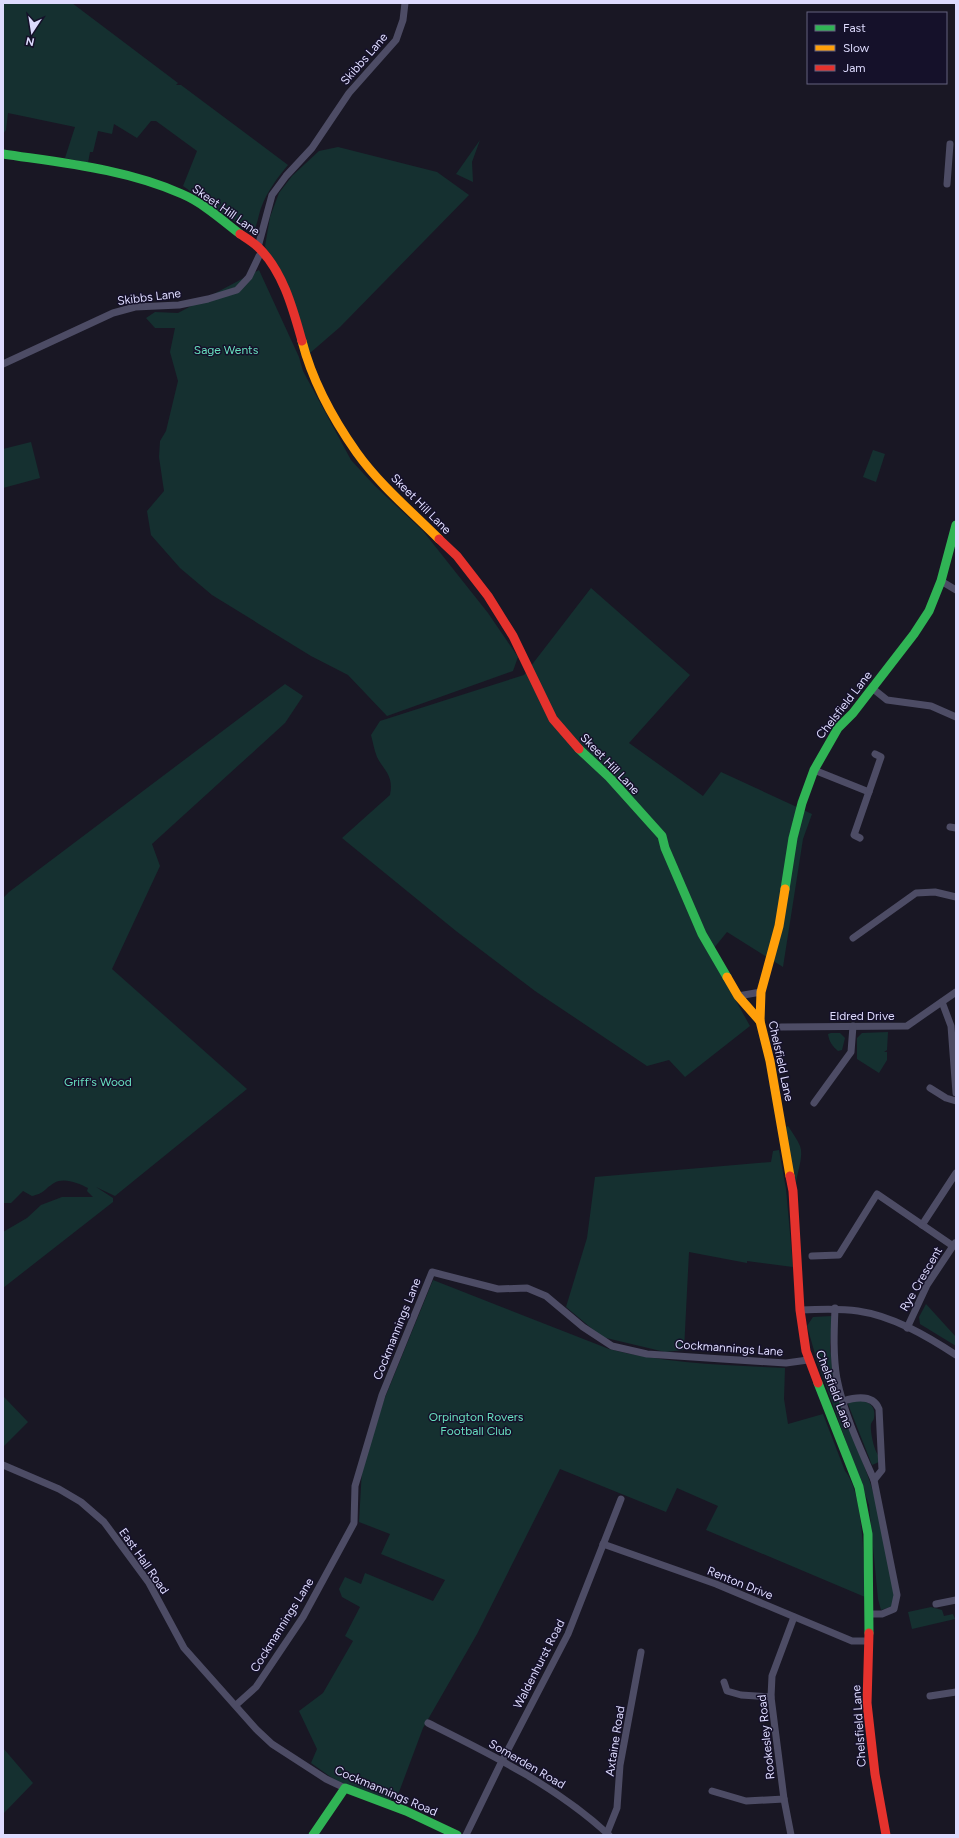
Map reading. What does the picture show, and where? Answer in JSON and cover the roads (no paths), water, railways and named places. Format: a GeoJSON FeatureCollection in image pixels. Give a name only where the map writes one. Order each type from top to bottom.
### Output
{"type":"FeatureCollection","features":[{"type":"Feature","properties":{"kind":"street","name":"Skibbs Lane"},"geometry":{"type":"LineString","coordinates":[[3,364],[113,312],[135,307],[179,304],[208,299],[237,290],[249,277],[258,256],[272,195],[279,183],[312,148],[350,93],[396,40],[403,20],[405,3]]}},
{"type":"Feature","properties":{"kind":"street"},"geometry":{"type":"LineString","coordinates":[[947,184],[953,157],[950,144]]}},
{"type":"Feature","properties":{"kind":"street","name":"Skeet Hill Lane"},"geometry":{"type":"LineString","coordinates":[[3,154],[105,170],[135,177],[183,194],[203,206],[260,249],[281,279],[294,313],[308,366],[346,436],[369,468],[457,556],[488,596],[516,642],[553,719],[570,740],[609,777],[662,836],[665,848],[702,934],[738,996],[760,1020]]}},
{"type":"Feature","properties":{"kind":"street","name":"Chelsfield Lane"},"geometry":{"type":"LineString","coordinates":[[886,1835],[875,1774],[867,1703],[870,1614],[869,1553],[864,1510],[859,1488],[808,1360],[800,1310],[793,1190],[770,1061],[760,1020],[761,992],[779,926],[793,838],[802,803],[814,770],[838,728],[853,713],[914,634],[929,611],[941,581],[956,526]]}},
{"type":"Feature","properties":{"kind":"street"},"geometry":{"type":"LineString","coordinates":[[941,581],[956,590]]}},
{"type":"Feature","properties":{"kind":"street"},"geometry":{"type":"LineString","coordinates":[[872,688],[887,700],[931,706],[956,717]]}},
{"type":"Feature","properties":{"kind":"street"},"geometry":{"type":"LineString","coordinates":[[860,838],[854,836],[881,757],[875,754]]}},
{"type":"Feature","properties":{"kind":"street"},"geometry":{"type":"LineString","coordinates":[[814,770],[869,792]]}},
{"type":"Feature","properties":{"kind":"street"},"geometry":{"type":"LineString","coordinates":[[853,938],[916,892],[935,892],[956,897]]}},
{"type":"Feature","properties":{"kind":"street"},"geometry":{"type":"LineString","coordinates":[[738,996],[761,992]]}},
{"type":"Feature","properties":{"kind":"street","name":"Eldred Drive"},"geometry":{"type":"LineString","coordinates":[[781,1027],[907,1026],[956,992]]}},
{"type":"Feature","properties":{"kind":"street"},"geometry":{"type":"LineString","coordinates":[[942,1002],[951,1026],[956,1093]]}},
{"type":"Feature","properties":{"kind":"street"},"geometry":{"type":"LineString","coordinates":[[814,1103],[851,1052],[853,1026]]}},
{"type":"Feature","properties":{"kind":"street"},"geometry":{"type":"LineString","coordinates":[[930,1088],[946,1098],[956,1101]]}},
{"type":"Feature","properties":{"kind":"street"},"geometry":{"type":"LineString","coordinates":[[922,1225],[956,1173]]}},
{"type":"Feature","properties":{"kind":"street"},"geometry":{"type":"LineString","coordinates":[[812,1256],[839,1255],[877,1194],[922,1225],[955,1244]]}},
{"type":"Feature","properties":{"kind":"street","name":"Rye Crescent"},"geometry":{"type":"LineString","coordinates":[[907,1328],[927,1285],[955,1244]]}},
{"type":"Feature","properties":{"kind":"street","name":"Cockmannings Lane"},"geometry":{"type":"LineString","coordinates":[[236,1705],[256,1687],[303,1617],[354,1524],[356,1486],[382,1395],[432,1272],[498,1289],[527,1288],[540,1293],[546,1296],[583,1327],[612,1346],[647,1354],[786,1363],[808,1360]]}},
{"type":"Feature","properties":{"kind":"street"},"geometry":{"type":"LineString","coordinates":[[800,1310],[835,1308],[874,1314],[940,1344],[956,1355]]}},
{"type":"Feature","properties":{"kind":"street","name":"Chelsfield Lane"},"geometry":{"type":"LineString","coordinates":[[835,1308],[834,1350],[837,1379],[843,1401],[874,1480],[897,1595],[894,1609],[882,1614],[870,1614]]}},
{"type":"Feature","properties":{"kind":"street","name":"Chelsfield Lane"},"geometry":{"type":"LineString","coordinates":[[843,1401],[866,1398],[876,1402],[879,1409],[882,1470],[874,1480]]}},
{"type":"Feature","properties":{"kind":"street","name":"East Hall Road"},"geometry":{"type":"LineString","coordinates":[[3,1465],[59,1490],[81,1502],[104,1522],[149,1583],[184,1648],[236,1705]]}},
{"type":"Feature","properties":{"kind":"street","name":"Waldenhurst Road"},"geometry":{"type":"LineString","coordinates":[[466,1835],[502,1760],[568,1634],[621,1500]]}},
{"type":"Feature","properties":{"kind":"street","name":"Renton Drive"},"geometry":{"type":"LineString","coordinates":[[603,1544],[716,1584],[852,1641],[868,1641]]}},
{"type":"Feature","properties":{"kind":"street"},"geometry":{"type":"LineString","coordinates":[[936,1604],[956,1600]]}},
{"type":"Feature","properties":{"kind":"street","name":"Rookesley Road"},"geometry":{"type":"LineString","coordinates":[[791,1835],[784,1799],[771,1697],[772,1676],[794,1617]]}},
{"type":"Feature","properties":{"kind":"street","name":"Axtaine Road"},"geometry":{"type":"LineString","coordinates":[[608,1834],[617,1808],[620,1765],[641,1652]]}},
{"type":"Feature","properties":{"kind":"street"},"geometry":{"type":"LineString","coordinates":[[724,1682],[725,1694],[750,1697],[771,1697]]}},
{"type":"Feature","properties":{"kind":"street"},"geometry":{"type":"LineString","coordinates":[[930,1696],[956,1692]]}},
{"type":"Feature","properties":{"kind":"street","name":"Cockmannings Road"},"geometry":{"type":"LineString","coordinates":[[236,1705],[256,1729],[272,1744],[326,1779],[406,1811],[457,1835]]}},
{"type":"Feature","properties":{"kind":"street","name":"Somerden Road"},"geometry":{"type":"LineString","coordinates":[[428,1723],[502,1760],[558,1793],[608,1834]]}},
{"type":"Feature","properties":{"kind":"street"},"geometry":{"type":"LineString","coordinates":[[313,1835],[346,1788]]}},
{"type":"Feature","properties":{"kind":"street"},"geometry":{"type":"LineString","coordinates":[[712,1791],[746,1801],[784,1799]]}},
{"type":"Feature","properties":{"kind":"park label","name":"Sage Wents"},"geometry":{"type":"Point","coordinates":[226,350]}},
{"type":"Feature","properties":{"kind":"park label","name":"Griff's Wood"},"geometry":{"type":"Point","coordinates":[98,1082]}},
{"type":"Feature","properties":{"kind":"park label","name":"Orpington Rovers Football Club"},"geometry":{"type":"Point","coordinates":[476,1424]}}]}
